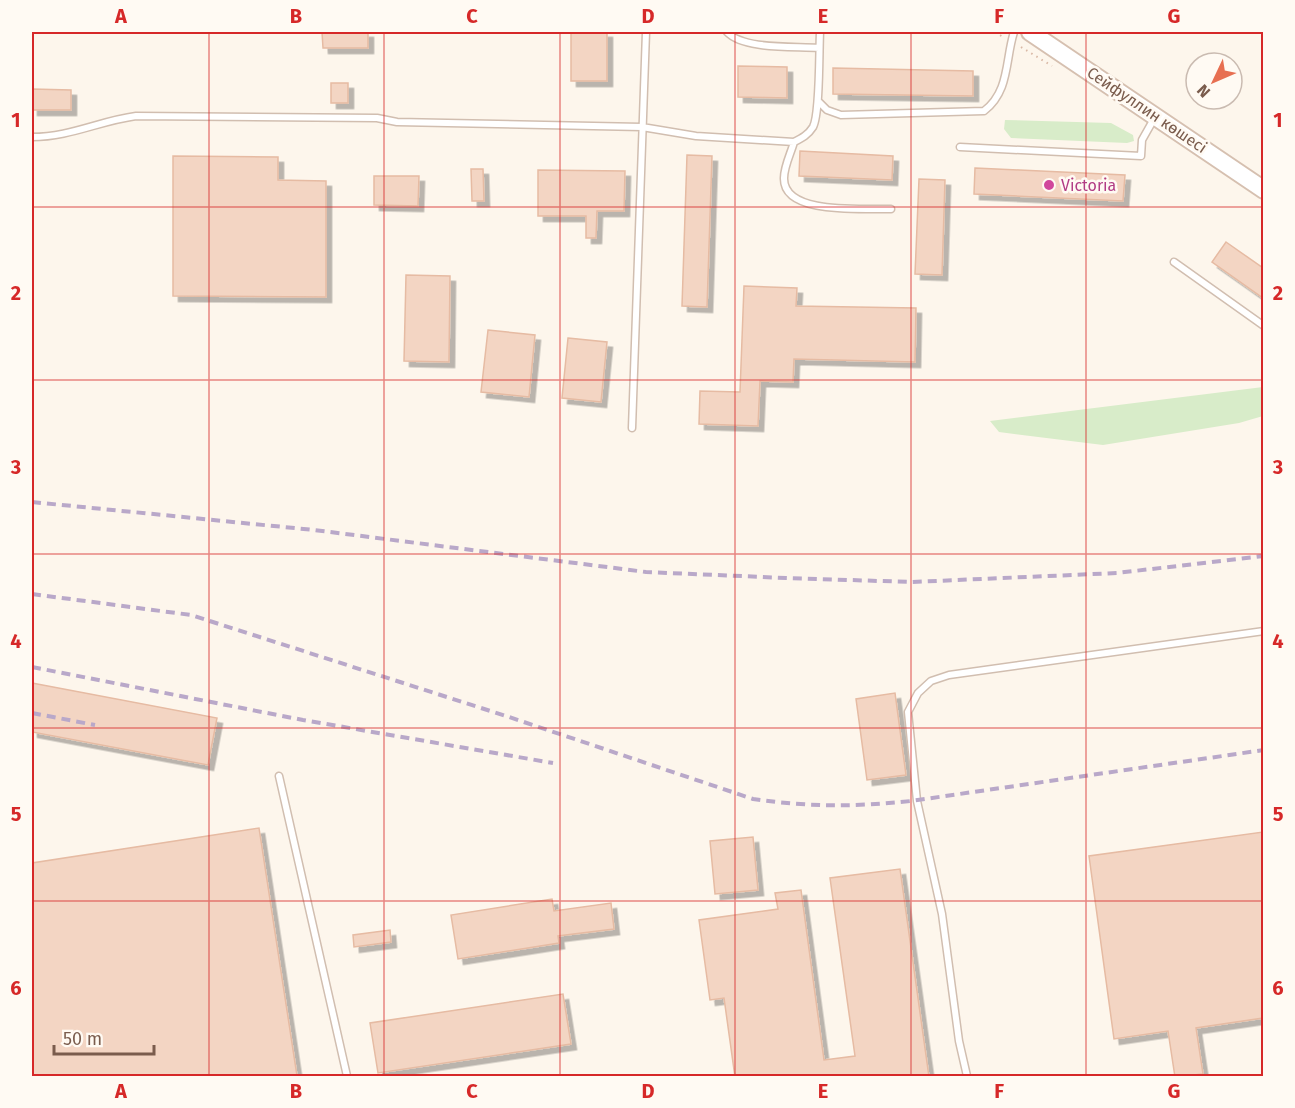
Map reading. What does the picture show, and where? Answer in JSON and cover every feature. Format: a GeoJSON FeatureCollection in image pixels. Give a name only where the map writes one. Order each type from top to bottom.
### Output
{"type":"FeatureCollection","features":[{"type":"Feature","properties":{"kind":"main road","name":"Сейфуллин көшесі"},"geometry":{"type":"LineString","coordinates":[[1030,32],[1156,115],[1263,190]]}},
{"type":"Feature","properties":{"kind":"lane"},"geometry":{"type":"LineString","coordinates":[[632,428],[646,32]]}},
{"type":"Feature","properties":{"kind":"lane"},"geometry":{"type":"LineString","coordinates":[[727,32],[739,41],[819,48]]}},
{"type":"Feature","properties":{"kind":"lane"},"geometry":{"type":"LineString","coordinates":[[32,137],[59,137],[112,119],[136,116],[377,118],[397,122],[642,127],[696,136],[794,142],[807,135],[814,126],[818,101],[816,89],[820,32]]}},
{"type":"Feature","properties":{"kind":"lane"},"geometry":{"type":"LineString","coordinates":[[818,101],[827,110],[841,115],[984,111],[999,95],[1004,84],[1014,32]]}},
{"type":"Feature","properties":{"kind":"lane"},"geometry":{"type":"LineString","coordinates":[[960,147],[1141,156],[1142,140],[1156,115]]}},
{"type":"Feature","properties":{"kind":"lane"},"geometry":{"type":"LineString","coordinates":[[794,142],[784,179],[788,193],[799,202],[815,207],[891,208]]}},
{"type":"Feature","properties":{"kind":"lane"},"geometry":{"type":"LineString","coordinates":[[1174,262],[1263,326]]}},
{"type":"Feature","properties":{"kind":"lane"},"geometry":{"type":"LineString","coordinates":[[967,1077],[959,1041],[942,914],[917,801],[908,712],[918,693],[930,681],[949,675],[1263,631]]}},
{"type":"Feature","properties":{"kind":"lane"},"geometry":{"type":"LineString","coordinates":[[279,777],[347,1077]]}},
{"type":"Feature","properties":{"kind":"green space"},"geometry":{"type":"Polygon","coordinates":[[[1005,120],[1111,123],[1133,135],[1134,141],[1127,143],[1011,138],[1004,129],[1005,120]]]}},
{"type":"Feature","properties":{"kind":"green space"},"geometry":{"type":"Polygon","coordinates":[[[1263,387],[1263,416],[1239,423],[1103,445],[999,432],[990,421],[1263,387]]]}},
{"type":"Feature","properties":{"kind":"building"},"geometry":{"type":"Polygon","coordinates":[[[322,32],[368,32],[368,48],[323,48],[322,32]]]}},
{"type":"Feature","properties":{"kind":"building"},"geometry":{"type":"Polygon","coordinates":[[[571,32],[607,32],[607,81],[571,81],[571,32]]]}},
{"type":"Feature","properties":{"kind":"building"},"geometry":{"type":"Polygon","coordinates":[[[738,66],[787,67],[787,98],[738,97],[738,66]]]}},
{"type":"Feature","properties":{"kind":"building"},"geometry":{"type":"Polygon","coordinates":[[[833,68],[973,71],[973,96],[833,94],[833,68]]]}},
{"type":"Feature","properties":{"kind":"building"},"geometry":{"type":"Polygon","coordinates":[[[331,83],[348,83],[348,103],[331,103],[331,83]]]}},
{"type":"Feature","properties":{"kind":"building"},"geometry":{"type":"Polygon","coordinates":[[[32,89],[71,90],[71,110],[32,110],[32,89]]]}},
{"type":"Feature","properties":{"kind":"building"},"geometry":{"type":"Polygon","coordinates":[[[800,151],[893,156],[892,180],[799,176],[800,151]]]}},
{"type":"Feature","properties":{"kind":"building"},"geometry":{"type":"Polygon","coordinates":[[[687,155],[712,156],[707,307],[682,306],[687,155]]]}},
{"type":"Feature","properties":{"kind":"building"},"geometry":{"type":"Polygon","coordinates":[[[173,156],[278,157],[278,180],[326,181],[326,297],[173,296],[173,156]]]}},
{"type":"Feature","properties":{"kind":"building","name":"Victoria"},"geometry":{"type":"Polygon","coordinates":[[[975,168],[1125,175],[1123,201],[974,194],[975,168]]]}},
{"type":"Feature","properties":{"kind":"building"},"geometry":{"type":"Polygon","coordinates":[[[471,169],[483,169],[484,201],[472,201],[471,169]]]}},
{"type":"Feature","properties":{"kind":"building"},"geometry":{"type":"Polygon","coordinates":[[[538,170],[625,171],[624,211],[597,211],[596,238],[586,238],[586,216],[538,216],[538,170]]]}},
{"type":"Feature","properties":{"kind":"building"},"geometry":{"type":"Polygon","coordinates":[[[374,176],[419,176],[418,206],[374,205],[374,176]]]}},
{"type":"Feature","properties":{"kind":"building"},"geometry":{"type":"Polygon","coordinates":[[[919,179],[945,180],[942,275],[915,274],[919,179]]]}},
{"type":"Feature","properties":{"kind":"building"},"geometry":{"type":"Polygon","coordinates":[[[1226,242],[1263,268],[1263,298],[1212,262],[1226,242]]]}},
{"type":"Feature","properties":{"kind":"building"},"geometry":{"type":"Polygon","coordinates":[[[406,275],[450,276],[449,362],[404,361],[406,275]]]}},
{"type":"Feature","properties":{"kind":"building"},"geometry":{"type":"Polygon","coordinates":[[[744,286],[797,288],[796,306],[916,308],[915,362],[794,359],[793,382],[760,381],[758,426],[699,424],[700,391],[740,392],[744,286]]]}},
{"type":"Feature","properties":{"kind":"building"},"geometry":{"type":"Polygon","coordinates":[[[488,330],[535,335],[529,397],[481,392],[488,330]]]}},
{"type":"Feature","properties":{"kind":"building"},"geometry":{"type":"Polygon","coordinates":[[[568,338],[607,342],[601,402],[562,398],[568,338]]]}},
{"type":"Feature","properties":{"kind":"building"},"geometry":{"type":"Polygon","coordinates":[[[32,683],[217,718],[208,765],[32,732],[32,683]]]}},
{"type":"Feature","properties":{"kind":"building"},"geometry":{"type":"Polygon","coordinates":[[[895,693],[906,775],[867,780],[856,699],[895,693]]]}},
{"type":"Feature","properties":{"kind":"building"},"geometry":{"type":"Polygon","coordinates":[[[259,828],[297,1076],[32,1077],[32,863],[259,828]]]}},
{"type":"Feature","properties":{"kind":"building"},"geometry":{"type":"Polygon","coordinates":[[[1263,832],[1263,1018],[1196,1028],[1203,1074],[1175,1077],[1168,1031],[1114,1039],[1089,856],[1263,832]]]}},
{"type":"Feature","properties":{"kind":"building"},"geometry":{"type":"Polygon","coordinates":[[[753,837],[758,890],[715,894],[710,841],[753,837]]]}},
{"type":"Feature","properties":{"kind":"building"},"geometry":{"type":"Polygon","coordinates":[[[900,869],[929,1077],[735,1077],[724,998],[710,1000],[699,920],[778,909],[775,893],[801,890],[824,1060],[855,1056],[830,878],[900,869]]]}},
{"type":"Feature","properties":{"kind":"building"},"geometry":{"type":"Polygon","coordinates":[[[552,899],[554,911],[611,903],[614,929],[558,936],[559,943],[458,959],[451,915],[552,899]]]}},
{"type":"Feature","properties":{"kind":"building"},"geometry":{"type":"Polygon","coordinates":[[[390,930],[391,942],[354,947],[353,935],[390,930]]]}},
{"type":"Feature","properties":{"kind":"building"},"geometry":{"type":"Polygon","coordinates":[[[563,994],[571,1044],[378,1073],[370,1023],[563,994]]]}},
{"type":"Feature","properties":{"kind":"railway"},"geometry":{"type":"LineString","coordinates":[[32,502],[314,530],[646,572],[912,582],[1117,573],[1264,556]]}},
{"type":"Feature","properties":{"kind":"railway"},"geometry":{"type":"LineString","coordinates":[[32,594],[191,615],[506,716],[753,799],[794,804],[832,805],[911,801],[1264,750]]}},
{"type":"Feature","properties":{"kind":"railway"},"geometry":{"type":"LineString","coordinates":[[32,667],[303,720],[553,763]]}},
{"type":"Feature","properties":{"kind":"railway"},"geometry":{"type":"LineString","coordinates":[[32,713],[95,725]]}},
{"type":"Feature","properties":{"kind":"place","name":"Victoria"},"geometry":{"type":"Point","coordinates":[1049,185]}}]}
